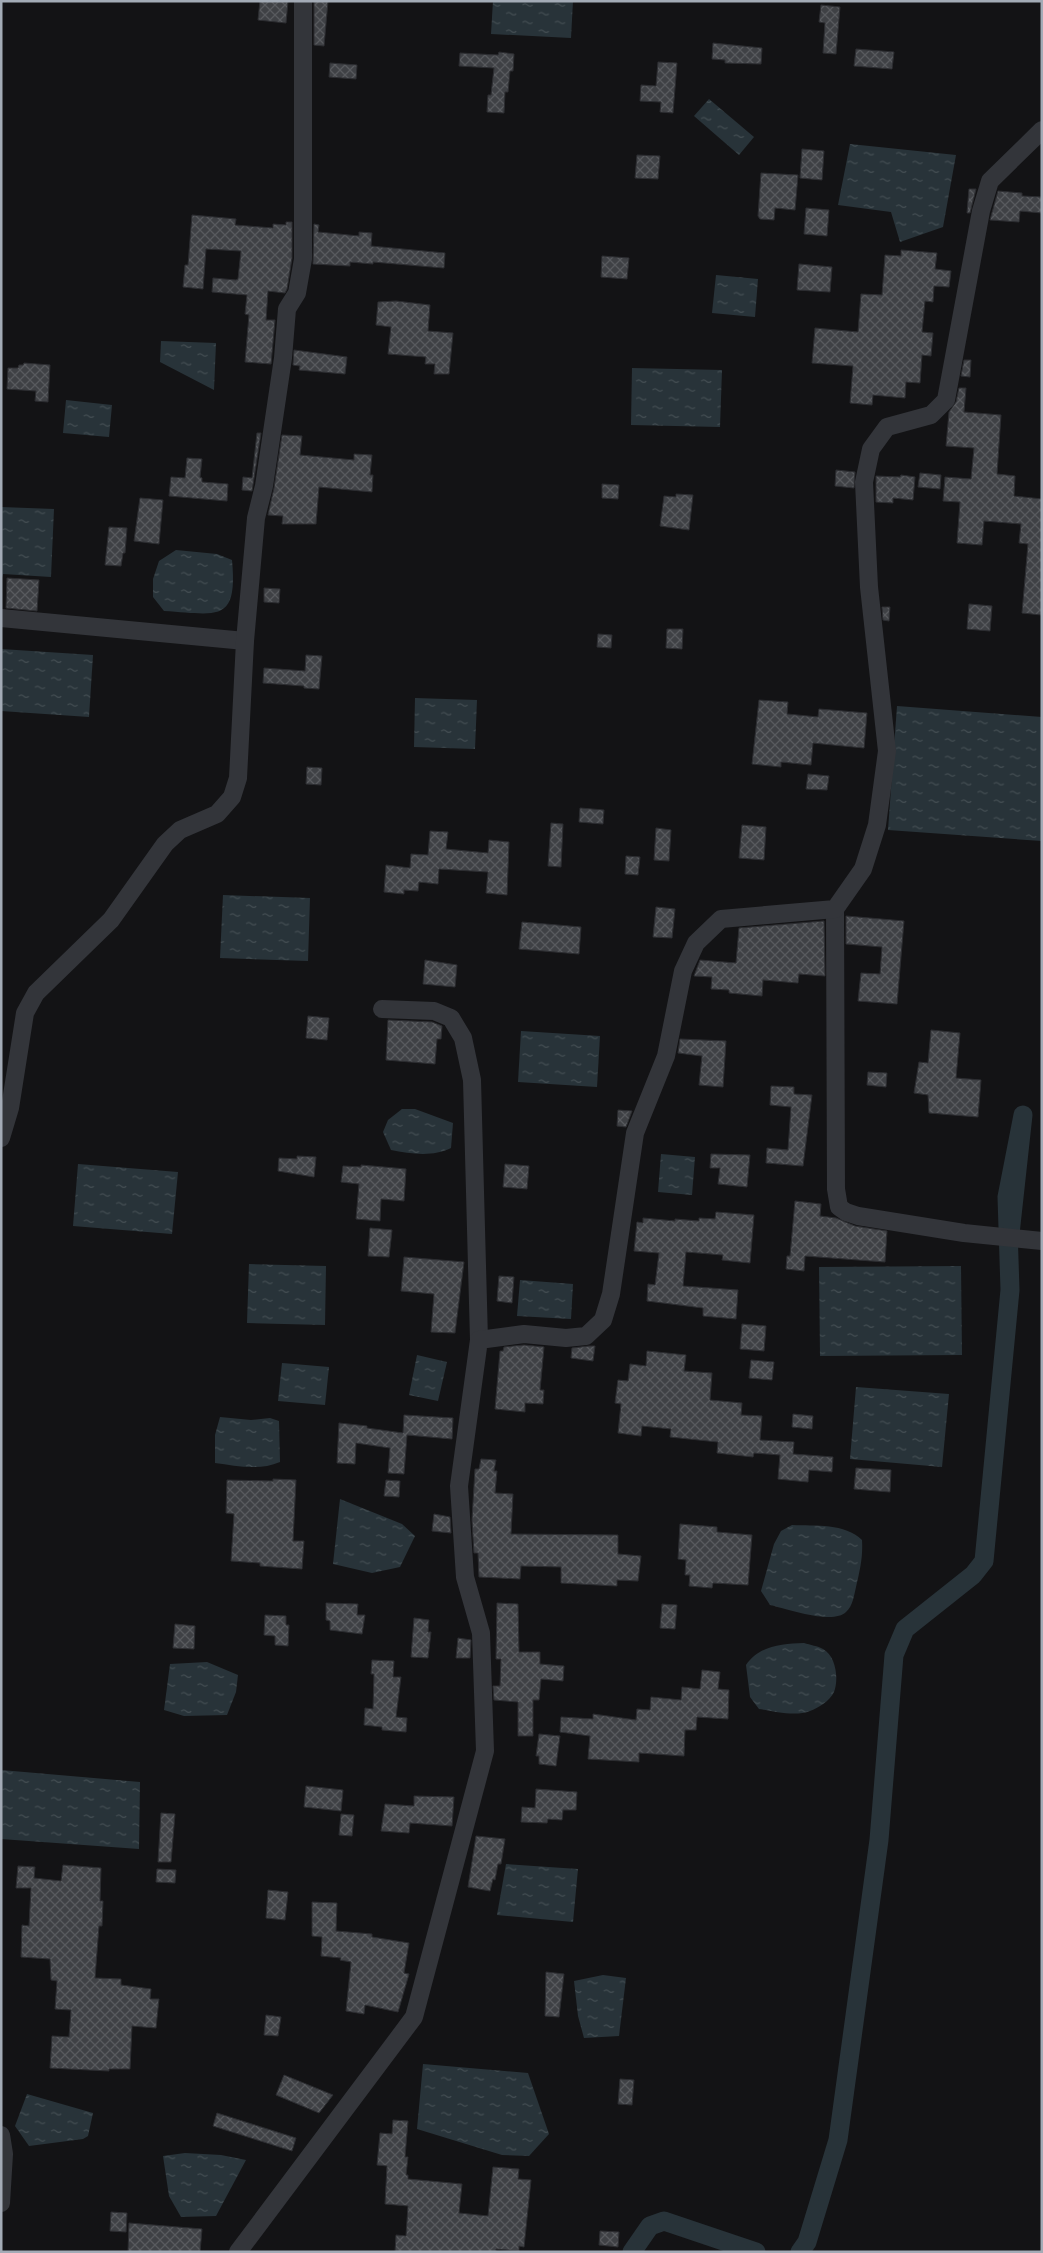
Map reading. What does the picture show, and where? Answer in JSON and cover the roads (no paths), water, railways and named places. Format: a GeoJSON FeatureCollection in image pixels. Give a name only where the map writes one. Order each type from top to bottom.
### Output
{"type":"FeatureCollection","features":[{"type":"Feature","properties":{"kind":"street"},"geometry":{"type":"LineString","coordinates":[[1,1138],[10,1108],[24,1013],[36,993],[111,920],[165,844],[180,830],[217,814],[232,797],[238,778],[245,641],[256,518],[264,486],[282,368],[287,309],[297,293],[302,259],[303,1]]}},
{"type":"Feature","properties":{"kind":"street"},"geometry":{"type":"LineString","coordinates":[[1042,130],[990,181],[981,211],[946,400],[931,415],[887,427],[871,449],[864,482],[870,587],[887,750],[877,825],[863,869],[835,909],[836,1189],[839,1207],[858,1216],[964,1233],[1042,1242]]}},
{"type":"Feature","properties":{"kind":"street"},"geometry":{"type":"LineString","coordinates":[[1,618],[245,641]]}},
{"type":"Feature","properties":{"kind":"street"},"geometry":{"type":"LineString","coordinates":[[479,1340],[524,1334],[566,1338],[586,1336],[603,1320],[611,1294],[635,1133],[666,1056],[683,971],[696,943],[720,919],[835,909]]}},
{"type":"Feature","properties":{"kind":"street"},"geometry":{"type":"LineString","coordinates":[[238,2252],[414,2017],[485,1751],[481,1633],[465,1577],[459,1486],[479,1340],[472,1080],[463,1038],[451,1018],[434,1011],[382,1009]]}},
{"type":"Feature","properties":{"kind":"street"},"geometry":{"type":"LineString","coordinates":[[1,2135],[4,2154],[1,2203]]}},
{"type":"Feature","properties":{"kind":"water"},"geometry":{"type":"Polygon","coordinates":[[[493,1],[573,1],[571,38],[491,34],[493,1]]]}},
{"type":"Feature","properties":{"kind":"water"},"geometry":{"type":"Polygon","coordinates":[[[709,99],[754,137],[739,155],[694,116],[709,99]]]}},
{"type":"Feature","properties":{"kind":"water"},"geometry":{"type":"Polygon","coordinates":[[[850,144],[956,155],[943,227],[900,242],[891,212],[838,205],[850,144]]]}},
{"type":"Feature","properties":{"kind":"water"},"geometry":{"type":"Polygon","coordinates":[[[716,275],[758,279],[755,317],[712,313],[716,275]]]}},
{"type":"Feature","properties":{"kind":"water"},"geometry":{"type":"Polygon","coordinates":[[[161,341],[216,343],[214,390],[160,362],[161,341]]]}},
{"type":"Feature","properties":{"kind":"water"},"geometry":{"type":"Polygon","coordinates":[[[632,368],[722,370],[720,427],[631,425],[632,368]]]}},
{"type":"Feature","properties":{"kind":"water"},"geometry":{"type":"Polygon","coordinates":[[[66,400],[112,405],[109,437],[63,433],[66,400]]]}},
{"type":"Feature","properties":{"kind":"water"},"geometry":{"type":"Polygon","coordinates":[[[1,507],[54,509],[51,577],[3,574],[1,581],[1,507]]]}},
{"type":"Feature","properties":{"kind":"water"},"geometry":{"type":"Polygon","coordinates":[[[176,550],[217,554],[232,560],[233,581],[231,595],[227,605],[220,611],[198,613],[164,611],[153,597],[153,579],[159,561],[176,550]]]}},
{"type":"Feature","properties":{"kind":"water"},"geometry":{"type":"Polygon","coordinates":[[[1,649],[93,655],[89,717],[1,711],[1,649]]]}},
{"type":"Feature","properties":{"kind":"water"},"geometry":{"type":"Polygon","coordinates":[[[415,698],[477,700],[475,749],[414,747],[415,698]]]}},
{"type":"Feature","properties":{"kind":"water"},"geometry":{"type":"Polygon","coordinates":[[[897,706],[1042,717],[1042,841],[888,830],[897,706]]]}},
{"type":"Feature","properties":{"kind":"water"},"geometry":{"type":"Polygon","coordinates":[[[223,895],[310,898],[308,961],[220,958],[223,895]]]}},
{"type":"Feature","properties":{"kind":"water"},"geometry":{"type":"Polygon","coordinates":[[[521,1031],[600,1036],[597,1087],[518,1082],[521,1031]]]}},
{"type":"Feature","properties":{"kind":"water"},"geometry":{"type":"Polygon","coordinates":[[[402,1109],[415,1109],[453,1123],[451,1148],[429,1154],[391,1150],[383,1132],[388,1120],[402,1109]]]}},
{"type":"Feature","properties":{"kind":"water"},"geometry":{"type":"Polygon","coordinates":[[[661,1154],[695,1157],[692,1195],[658,1192],[661,1154]]]}},
{"type":"Feature","properties":{"kind":"water"},"geometry":{"type":"Polygon","coordinates":[[[78,1164],[178,1172],[172,1234],[73,1226],[78,1164]]]}},
{"type":"Feature","properties":{"kind":"water"},"geometry":{"type":"Polygon","coordinates":[[[249,1264],[326,1266],[325,1325],[247,1323],[249,1264]]]}},
{"type":"Feature","properties":{"kind":"water"},"geometry":{"type":"Polygon","coordinates":[[[961,1266],[962,1355],[820,1356],[819,1267],[961,1266]]]}},
{"type":"Feature","properties":{"kind":"water"},"geometry":{"type":"Polygon","coordinates":[[[520,1280],[573,1284],[571,1319],[517,1316],[520,1280]]]}},
{"type":"Feature","properties":{"kind":"water"},"geometry":{"type":"Polygon","coordinates":[[[417,1355],[447,1362],[438,1401],[409,1395],[417,1355]]]}},
{"type":"Feature","properties":{"kind":"water"},"geometry":{"type":"Polygon","coordinates":[[[282,1363],[329,1367],[325,1405],[278,1401],[282,1363]]]}},
{"type":"Feature","properties":{"kind":"water"},"geometry":{"type":"Polygon","coordinates":[[[856,1387],[949,1394],[942,1467],[850,1459],[856,1387]]]}},
{"type":"Feature","properties":{"kind":"water"},"geometry":{"type":"Polygon","coordinates":[[[220,1417],[251,1420],[270,1418],[279,1421],[280,1462],[256,1467],[215,1463],[215,1435],[220,1417]]]}},
{"type":"Feature","properties":{"kind":"water"},"geometry":{"type":"Polygon","coordinates":[[[340,1499],[402,1524],[415,1536],[400,1567],[372,1573],[333,1564],[340,1499]]]}},
{"type":"Feature","properties":{"kind":"water"},"geometry":{"type":"Polygon","coordinates":[[[792,1525],[829,1526],[847,1531],[862,1540],[862,1558],[853,1600],[846,1612],[840,1616],[821,1617],[770,1605],[761,1591],[774,1544],[781,1531],[792,1525]]]}},
{"type":"Feature","properties":{"kind":"water"},"geometry":{"type":"Polygon","coordinates":[[[804,1643],[821,1648],[827,1652],[834,1662],[836,1681],[832,1695],[820,1706],[804,1713],[784,1713],[759,1709],[750,1697],[746,1665],[758,1653],[772,1647],[804,1643]]]}},
{"type":"Feature","properties":{"kind":"water"},"geometry":{"type":"Polygon","coordinates":[[[207,1662],[238,1675],[236,1692],[227,1715],[184,1716],[164,1710],[170,1664],[207,1662]]]}},
{"type":"Feature","properties":{"kind":"water"},"geometry":{"type":"Polygon","coordinates":[[[1,1770],[140,1782],[139,1849],[1,1839],[1,1770]]]}},
{"type":"Feature","properties":{"kind":"water"},"geometry":{"type":"Polygon","coordinates":[[[506,1864],[578,1869],[573,1922],[497,1915],[506,1864]]]}},
{"type":"Feature","properties":{"kind":"water"},"geometry":{"type":"Polygon","coordinates":[[[603,1975],[626,1978],[619,2036],[584,2038],[578,2016],[574,1981],[603,1975]]]}},
{"type":"Feature","properties":{"kind":"water"},"geometry":{"type":"Polygon","coordinates":[[[423,2064],[528,2073],[549,2134],[529,2156],[502,2155],[417,2129],[423,2064]]]}},
{"type":"Feature","properties":{"kind":"water"},"geometry":{"type":"Polygon","coordinates":[[[27,2094],[93,2113],[88,2136],[83,2139],[29,2146],[15,2126],[27,2094]]]}},
{"type":"Feature","properties":{"kind":"water"},"geometry":{"type":"Polygon","coordinates":[[[185,2153],[221,2155],[246,2160],[216,2216],[181,2217],[169,2196],[163,2156],[185,2153]]]}},
{"type":"Feature","properties":{"kind":"waterway"},"geometry":{"type":"LineString","coordinates":[[800,2252],[807,2242],[838,2140],[879,1840],[894,1655],[905,1629],[973,1575],[984,1561],[1010,1290],[1007,1197],[1023,1115],[1009,1243]]}},
{"type":"Feature","properties":{"kind":"waterway"},"geometry":{"type":"LineString","coordinates":[[632,2252],[650,2226],[664,2221],[756,2252]]}}]}
